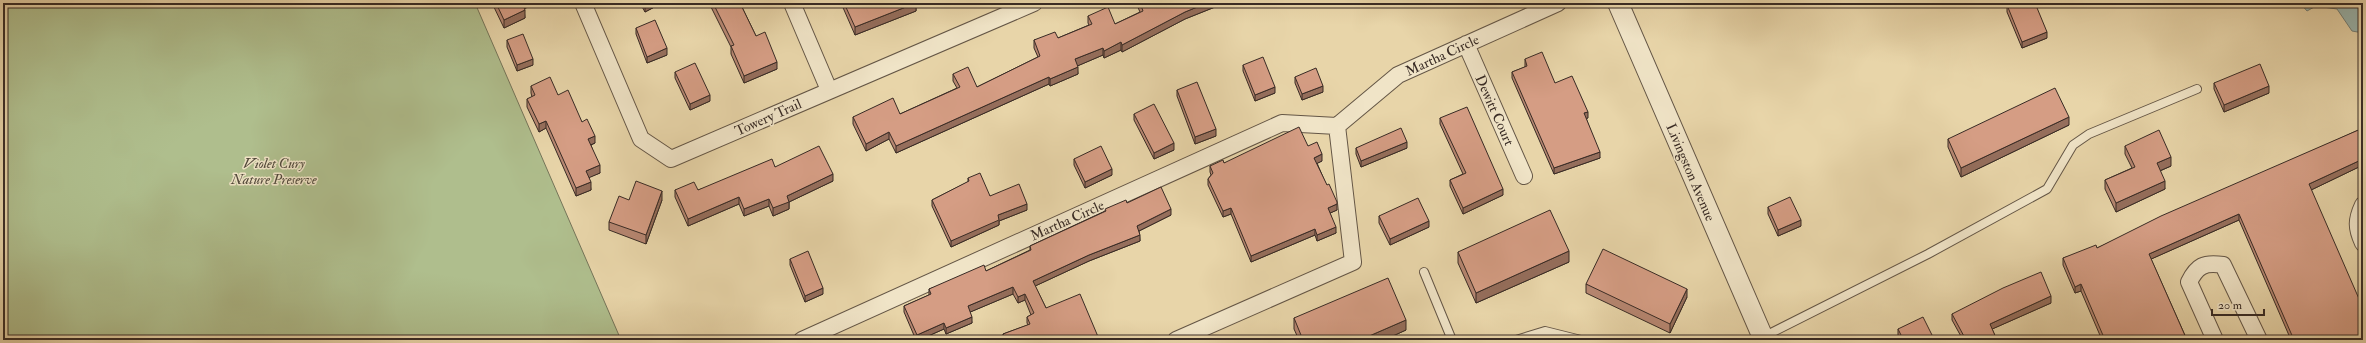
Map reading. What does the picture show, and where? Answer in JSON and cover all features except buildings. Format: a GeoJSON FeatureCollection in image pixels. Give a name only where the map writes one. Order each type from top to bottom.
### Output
{"type":"FeatureCollection","features":[{"type":"Feature","properties":{"kind":"street","name":"Towery Trail"},"geometry":{"type":"LineString","coordinates":[[583,3],[641,140],[671,159],[1034,3]]}},
{"type":"Feature","properties":{"kind":"street"},"geometry":{"type":"LineString","coordinates":[[792,3],[829,90]]}},
{"type":"Feature","properties":{"kind":"street","name":"Martha Circle"},"geometry":{"type":"LineString","coordinates":[[802,340],[1282,123],[1337,126],[1398,75],[1558,3]]}},
{"type":"Feature","properties":{"kind":"street","name":"Livingston Avenue"},"geometry":{"type":"LineString","coordinates":[[1618,3],[1764,339]]}},
{"type":"Feature","properties":{"kind":"street","name":"Dewitt Court"},"geometry":{"type":"LineString","coordinates":[[1466,44],[1524,176]]}},
{"type":"Feature","properties":{"kind":"street"},"geometry":{"type":"LineString","coordinates":[[1176,340],[1353,262],[1337,126]]}},
{"type":"Feature","properties":{"kind":"street"},"geometry":{"type":"LineString","coordinates":[[2363,205],[2358,216],[2356,228],[2363,243]]}},
{"type":"Feature","properties":{"kind":"street"},"geometry":{"type":"LineString","coordinates":[[2215,340],[2189,282],[2195,270],[2201,265],[2212,263],[2223,264],[2259,340]]}},
{"type":"Feature","properties":{"kind":"lane"},"geometry":{"type":"LineString","coordinates":[[1764,339],[1928,254],[2047,189],[2073,145],[2089,134],[2197,89]]}},
{"type":"Feature","properties":{"kind":"lane"},"geometry":{"type":"LineString","coordinates":[[1424,272],[1452,340]]}},
{"type":"Feature","properties":{"kind":"lane"},"geometry":{"type":"LineString","coordinates":[[1516,340],[1545,331],[1581,340]]}},
{"type":"Feature","properties":{"kind":"green space","name":"Violet Cury Nature Preserve"},"geometry":{"type":"Polygon","coordinates":[[[3,3],[475,3],[621,340],[3,340],[3,3]]]}},
{"type":"Feature","properties":{"kind":"water"},"geometry":{"type":"Polygon","coordinates":[[[2300,3],[2363,3],[2363,33],[2352,31],[2337,9],[2316,6],[2307,11],[2300,3]]]}}]}
